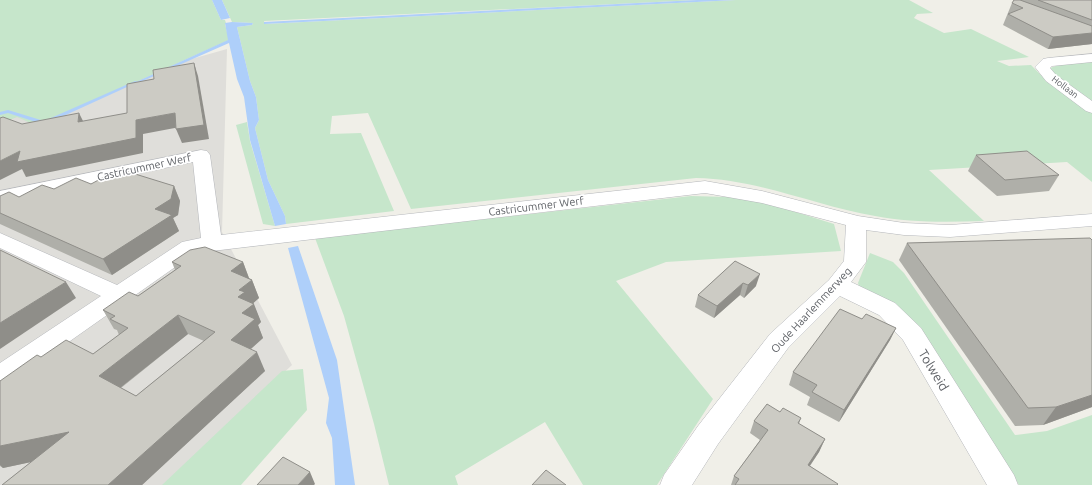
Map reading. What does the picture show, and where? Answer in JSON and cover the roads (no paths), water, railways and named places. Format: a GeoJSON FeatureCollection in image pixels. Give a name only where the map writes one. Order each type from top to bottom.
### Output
{"type":"FeatureCollection","features":[{"type":"Feature","properties":{"kind":"street","name":"Hollaan"},"geometry":{"type":"LineString","coordinates":[[1092,58],[1048,62],[1042,67],[1051,78],[1092,108]]}},
{"type":"Feature","properties":{"kind":"street","name":"Castricummer Werf"},"geometry":{"type":"LineString","coordinates":[[0,197],[201,155],[212,243]]}},
{"type":"Feature","properties":{"kind":"street","name":"Castricummer Werf"},"geometry":{"type":"LineString","coordinates":[[0,377],[189,247],[212,243],[705,187],[742,191],[785,200],[856,222]]}},
{"type":"Feature","properties":{"kind":"street"},"geometry":{"type":"LineString","coordinates":[[856,222],[904,229],[950,231],[1092,220]]}},
{"type":"Feature","properties":{"kind":"street","name":"Oude Haarlemmerweg"},"geometry":{"type":"LineString","coordinates":[[675,485],[708,435],[779,341],[837,285],[855,262],[856,222]]}},
{"type":"Feature","properties":{"kind":"street"},"geometry":{"type":"LineString","coordinates":[[0,240],[119,295]]}},
{"type":"Feature","properties":{"kind":"street","name":"Tolweid"},"geometry":{"type":"LineString","coordinates":[[837,285],[887,309],[912,334],[1002,485]]}},
{"type":"Feature","properties":{"kind":"water"},"geometry":{"type":"Polygon","coordinates":[[[212,0],[222,0],[230,18],[221,20],[212,0]]]}},
{"type":"Feature","properties":{"kind":"water"},"geometry":{"type":"Polygon","coordinates":[[[697,0],[736,0],[264,24],[264,22],[697,0]]]}},
{"type":"Feature","properties":{"kind":"water"},"geometry":{"type":"Polygon","coordinates":[[[225,23],[253,23],[252,25],[237,27],[250,81],[256,97],[259,120],[255,128],[268,180],[285,216],[286,224],[275,226],[250,140],[244,97],[237,79],[229,43],[136,84],[136,82],[228,40],[225,23]]]}},
{"type":"Feature","properties":{"kind":"water"},"geometry":{"type":"Polygon","coordinates":[[[298,246],[337,360],[355,485],[335,485],[332,438],[326,423],[329,398],[288,248],[298,246]]]}},
{"type":"Feature","properties":{"kind":"waterway"},"geometry":{"type":"LineString","coordinates":[[0,114],[8,111],[44,123],[136,82]]}}]}
